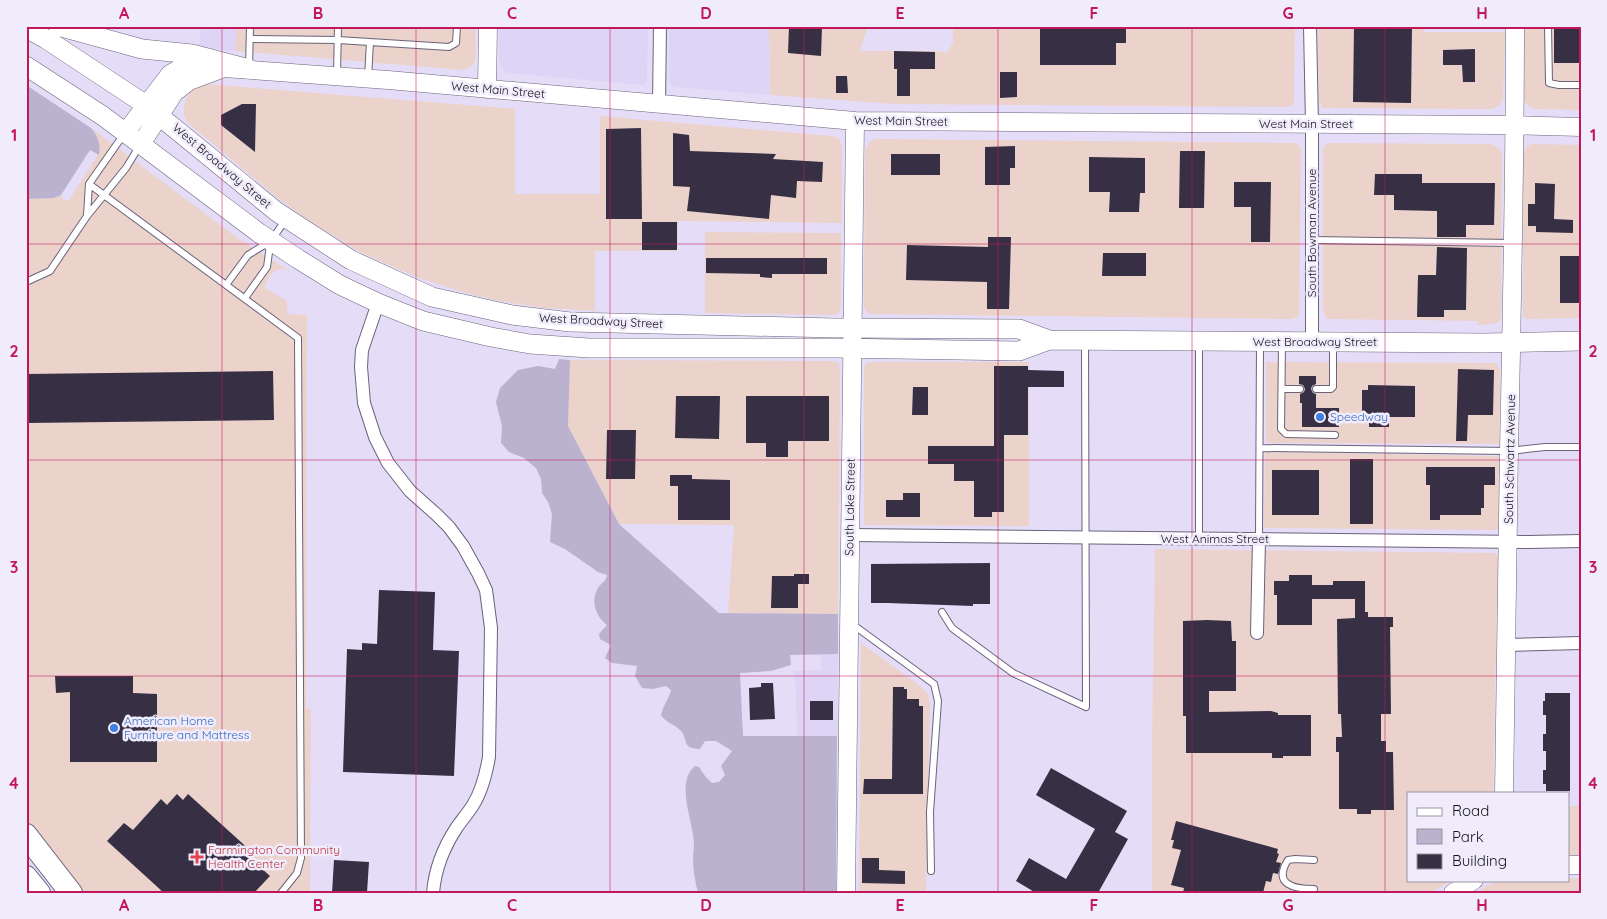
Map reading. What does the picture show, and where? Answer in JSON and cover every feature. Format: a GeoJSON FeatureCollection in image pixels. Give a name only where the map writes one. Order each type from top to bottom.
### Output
{"type":"FeatureCollection","features":[{"type":"Feature","properties":{"kind":"highway"},"geometry":{"type":"LineString","coordinates":[[26,835],[69,889]]}},
{"type":"Feature","properties":{"kind":"main road"},"geometry":{"type":"LineString","coordinates":[[58,26],[142,49],[192,54],[249,70]]}},
{"type":"Feature","properties":{"kind":"main road"},"geometry":{"type":"LineString","coordinates":[[487,89],[488,26]]}},
{"type":"Feature","properties":{"kind":"main road","name":"South Schwartz Avenue"},"geometry":{"type":"LineString","coordinates":[[1504,792],[1514,243],[1515,26]]}},
{"type":"Feature","properties":{"kind":"main road","name":"West Broadway Street"},"geometry":{"type":"LineString","coordinates":[[26,28],[46,39],[153,110],[277,212],[351,260],[432,297],[512,315],[544,320],[596,323],[1019,329],[1049,340],[1512,343],[1581,341]]}},
{"type":"Feature","properties":{"kind":"main road","name":"West Broadway Street"},"geometry":{"type":"LineString","coordinates":[[26,66],[103,116],[270,241],[340,285],[423,321],[491,338],[560,347],[852,348],[1019,351],[1049,340]]}},
{"type":"Feature","properties":{"kind":"main road","name":"West Main Street"},"geometry":{"type":"LineString","coordinates":[[125,133],[189,81],[224,68],[855,121],[1581,127]]}},
{"type":"Feature","properties":{"kind":"main road","name":"West Main Street"},"geometry":{"type":"LineString","coordinates":[[141,144],[153,110]]}},
{"type":"Feature","properties":{"kind":"main road","name":"South Lake Street"},"geometry":{"type":"LineString","coordinates":[[846,893],[855,121]]}},
{"type":"Feature","properties":{"kind":"main road"},"geometry":{"type":"LineString","coordinates":[[1454,893],[1471,882]]}},
{"type":"Feature","properties":{"kind":"street"},"geometry":{"type":"LineString","coordinates":[[659,104],[660,26]]}},
{"type":"Feature","properties":{"kind":"street","name":"South Bowman Avenue"},"geometry":{"type":"LineString","coordinates":[[1310,26],[1312,342]]}},
{"type":"Feature","properties":{"kind":"street"},"geometry":{"type":"LineString","coordinates":[[378,303],[362,350],[364,403],[369,420],[388,463],[398,478],[418,500],[437,514],[463,546],[486,590],[491,628],[489,757],[486,776],[473,806],[457,827],[443,851],[437,866],[434,893]]}},
{"type":"Feature","properties":{"kind":"street","name":"West Animas Street"},"geometry":{"type":"LineString","coordinates":[[850,535],[1581,541]]}},
{"type":"Feature","properties":{"kind":"street"},"geometry":{"type":"LineString","coordinates":[[1257,633],[1259,539]]}},
{"type":"Feature","properties":{"kind":"street"},"geometry":{"type":"LineString","coordinates":[[1507,645],[1581,643]]}},
{"type":"Feature","properties":{"kind":"lane"},"geometry":{"type":"LineString","coordinates":[[249,70],[250,26]]}},
{"type":"Feature","properties":{"kind":"lane"},"geometry":{"type":"LineString","coordinates":[[337,76],[338,26]]}},
{"type":"Feature","properties":{"kind":"lane"},"geometry":{"type":"LineString","coordinates":[[250,39],[338,40],[449,47],[456,43],[457,26]]}},
{"type":"Feature","properties":{"kind":"lane"},"geometry":{"type":"LineString","coordinates":[[1548,26],[1550,83],[1581,85]]}},
{"type":"Feature","properties":{"kind":"lane"},"geometry":{"type":"LineString","coordinates":[[368,79],[370,42]]}},
{"type":"Feature","properties":{"kind":"lane"},"geometry":{"type":"LineString","coordinates":[[87,216],[88,184],[125,133]]}},
{"type":"Feature","properties":{"kind":"lane"},"geometry":{"type":"LineString","coordinates":[[26,282],[50,271],[87,216],[126,168],[141,144]]}},
{"type":"Feature","properties":{"kind":"lane"},"geometry":{"type":"LineString","coordinates":[[88,184],[298,338],[301,858],[297,873],[281,893]]}},
{"type":"Feature","properties":{"kind":"lane"},"geometry":{"type":"LineString","coordinates":[[226,285],[248,255],[270,241],[287,218]]}},
{"type":"Feature","properties":{"kind":"lane"},"geometry":{"type":"LineString","coordinates":[[1312,240],[1514,243]]}},
{"type":"Feature","properties":{"kind":"lane"},"geometry":{"type":"LineString","coordinates":[[245,298],[267,267],[270,241]]}},
{"type":"Feature","properties":{"kind":"lane"},"geometry":{"type":"LineString","coordinates":[[942,612],[952,628],[1013,672],[1086,708],[1085,340]]}},
{"type":"Feature","properties":{"kind":"lane"},"geometry":{"type":"LineString","coordinates":[[1199,341],[1199,539]]}},
{"type":"Feature","properties":{"kind":"lane"},"geometry":{"type":"LineString","coordinates":[[1259,539],[1260,342]]}},
{"type":"Feature","properties":{"kind":"lane"},"geometry":{"type":"LineString","coordinates":[[1282,342],[1281,430],[1286,434],[1335,435]]}},
{"type":"Feature","properties":{"kind":"lane"},"geometry":{"type":"LineString","coordinates":[[1316,389],[1331,389],[1333,387],[1333,342]]}},
{"type":"Feature","properties":{"kind":"lane"},"geometry":{"type":"LineString","coordinates":[[1282,389],[1300,389]]}},
{"type":"Feature","properties":{"kind":"lane"},"geometry":{"type":"LineString","coordinates":[[1260,448],[1509,451],[1581,447]]}},
{"type":"Feature","properties":{"kind":"lane"},"geometry":{"type":"LineString","coordinates":[[849,622],[934,684],[938,701],[930,812],[931,870]]}},
{"type":"Feature","properties":{"kind":"lane"},"geometry":{"type":"LineString","coordinates":[[1314,860],[1288,860],[1283,876],[1285,882],[1292,887],[1314,889]]}},
{"type":"Feature","properties":{"kind":"shaded area"},"geometry":{"type":"Polygon","coordinates":[[[201,26],[237,26],[235,51],[191,47],[196,47],[200,42],[201,26]]]}},
{"type":"Feature","properties":{"kind":"shaded area"},"geometry":{"type":"Polygon","coordinates":[[[237,26],[475,26],[476,57],[470,67],[462,70],[235,51],[237,26]]]}},
{"type":"Feature","properties":{"kind":"shaded area"},"geometry":{"type":"Polygon","coordinates":[[[499,26],[648,26],[647,81],[642,85],[507,73],[501,68],[499,61],[499,26]]]}},
{"type":"Feature","properties":{"kind":"shaded area"},"geometry":{"type":"Polygon","coordinates":[[[669,26],[769,26],[770,95],[672,87],[669,82],[669,26]]]}},
{"type":"Feature","properties":{"kind":"shaded area"},"geometry":{"type":"Polygon","coordinates":[[[769,26],[868,26],[860,51],[938,51],[947,53],[953,43],[953,26],[1295,26],[1294,103],[1287,107],[893,104],[770,95],[769,26]]]}},
{"type":"Feature","properties":{"kind":"shaded area"},"geometry":{"type":"Polygon","coordinates":[[[1318,26],[1424,26],[1424,32],[1505,32],[1503,100],[1499,106],[1492,109],[1323,108],[1319,101],[1318,26]]]}},
{"type":"Feature","properties":{"kind":"shaded area"},"geometry":{"type":"Polygon","coordinates":[[[1523,26],[1581,26],[1581,110],[1537,109],[1531,108],[1525,102],[1523,96],[1523,26]]]}},
{"type":"Feature","properties":{"kind":"shaded area"},"geometry":{"type":"Polygon","coordinates":[[[205,84],[515,109],[515,194],[600,194],[600,116],[832,136],[838,138],[842,145],[842,223],[678,221],[677,251],[595,251],[595,311],[545,308],[494,300],[419,278],[362,253],[311,222],[279,199],[188,123],[184,115],[186,99],[190,92],[205,84]]]}},
{"type":"Feature","properties":{"kind":"shaded area"},"geometry":{"type":"Polygon","coordinates":[[[91,128],[236,237],[289,271],[282,269],[275,271],[271,274],[265,288],[287,301],[287,314],[307,315],[306,709],[311,709],[310,893],[84,893],[26,823],[26,199],[54,198],[61,195],[63,200],[69,200],[99,153],[98,138],[91,128]]]}},
{"type":"Feature","properties":{"kind":"shaded area"},"geometry":{"type":"Polygon","coordinates":[[[874,139],[1297,143],[1301,149],[1299,314],[1291,319],[868,314],[864,307],[865,150],[874,139]]]}},
{"type":"Feature","properties":{"kind":"shaded area"},"geometry":{"type":"Polygon","coordinates":[[[1326,144],[1490,144],[1499,148],[1502,154],[1501,318],[1499,322],[1478,325],[1478,321],[1326,318],[1323,310],[1323,149],[1326,144]]]}},
{"type":"Feature","properties":{"kind":"shaded area"},"geometry":{"type":"Polygon","coordinates":[[[1531,144],[1581,145],[1581,318],[1526,319],[1523,316],[1523,155],[1526,148],[1531,144]]]}},
{"type":"Feature","properties":{"kind":"shaded area"},"geometry":{"type":"Polygon","coordinates":[[[705,232],[841,233],[841,307],[839,312],[836,315],[705,313],[705,232]]]}},
{"type":"Feature","properties":{"kind":"shaded area"},"geometry":{"type":"Polygon","coordinates":[[[570,360],[833,361],[839,363],[838,614],[728,613],[734,525],[619,524],[568,426],[570,360]]]}},
{"type":"Feature","properties":{"kind":"shaded area"},"geometry":{"type":"Polygon","coordinates":[[[869,362],[1029,362],[1029,526],[864,525],[864,369],[865,365],[869,362]]]}},
{"type":"Feature","properties":{"kind":"shaded area"},"geometry":{"type":"Polygon","coordinates":[[[1266,362],[1496,363],[1500,371],[1499,444],[1266,443],[1266,362]]]}},
{"type":"Feature","properties":{"kind":"shaded area"},"geometry":{"type":"Polygon","coordinates":[[[1265,452],[1499,456],[1499,527],[1496,530],[1264,528],[1265,452]]]}},
{"type":"Feature","properties":{"kind":"shaded area"},"geometry":{"type":"Polygon","coordinates":[[[1155,549],[1495,553],[1498,556],[1493,792],[1407,792],[1407,882],[1449,882],[1430,893],[1152,893],[1155,549]]]}},
{"type":"Feature","properties":{"kind":"shaded area"},"geometry":{"type":"Polygon","coordinates":[[[861,643],[919,685],[928,694],[930,704],[926,893],[859,893],[861,643]]]}},
{"type":"Feature","properties":{"kind":"shaded area"},"geometry":{"type":"Polygon","coordinates":[[[1579,649],[1581,649],[1581,806],[1578,806],[1579,649]]]}},
{"type":"Feature","properties":{"kind":"shaded area"},"geometry":{"type":"Polygon","coordinates":[[[821,654],[838,654],[837,736],[797,736],[796,689],[793,671],[821,670],[821,654]]]}},
{"type":"Feature","properties":{"kind":"shaded area"},"geometry":{"type":"Polygon","coordinates":[[[1570,806],[1581,806],[1581,855],[1570,855],[1570,806]]]}},
{"type":"Feature","properties":{"kind":"shaded area"},"geometry":{"type":"Polygon","coordinates":[[[1570,878],[1581,878],[1581,893],[1476,893],[1497,882],[1570,882],[1570,878]]]}},
{"type":"Feature","properties":{"kind":"green space"},"geometry":{"type":"Polygon","coordinates":[[[26,85],[91,128],[100,148],[99,155],[90,150],[61,195],[54,198],[26,199],[26,85]]]}},
{"type":"Feature","properties":{"kind":"green space"},"geometry":{"type":"Polygon","coordinates":[[[559,359],[570,360],[568,426],[619,524],[719,613],[838,614],[838,654],[790,655],[791,665],[771,671],[740,673],[743,736],[837,736],[836,893],[698,893],[694,871],[694,842],[687,803],[686,782],[689,773],[695,766],[699,767],[712,783],[719,782],[725,775],[721,766],[732,751],[716,741],[705,741],[700,749],[688,746],[681,731],[661,715],[671,690],[666,686],[653,689],[642,688],[635,676],[637,666],[612,663],[605,658],[611,645],[600,639],[599,634],[607,625],[597,613],[594,598],[607,575],[598,572],[565,549],[550,542],[552,514],[548,502],[542,493],[541,479],[536,468],[524,458],[509,452],[501,443],[502,426],[496,402],[500,388],[518,370],[538,366],[555,369],[559,359]]]}},
{"type":"Feature","properties":{"kind":"building"},"geometry":{"type":"Polygon","coordinates":[[[789,26],[822,27],[821,56],[788,53],[789,26]]]}},
{"type":"Feature","properties":{"kind":"building"},"geometry":{"type":"Polygon","coordinates":[[[1040,26],[1126,26],[1126,43],[1116,43],[1116,65],[1040,65],[1040,26]]]}},
{"type":"Feature","properties":{"kind":"building"},"geometry":{"type":"Polygon","coordinates":[[[1354,26],[1412,26],[1411,103],[1353,102],[1354,26]]]}},
{"type":"Feature","properties":{"kind":"building"},"geometry":{"type":"Polygon","coordinates":[[[1554,26],[1581,26],[1581,63],[1554,63],[1554,26]]]}},
{"type":"Feature","properties":{"kind":"building"},"geometry":{"type":"Polygon","coordinates":[[[1475,49],[1475,82],[1463,82],[1462,65],[1443,65],[1443,50],[1475,49]]]}},
{"type":"Feature","properties":{"kind":"building"},"geometry":{"type":"Polygon","coordinates":[[[894,51],[935,52],[935,69],[910,69],[910,96],[897,96],[897,69],[894,69],[894,51]]]}},
{"type":"Feature","properties":{"kind":"building"},"geometry":{"type":"Polygon","coordinates":[[[1000,72],[1017,72],[1017,97],[1000,98],[1000,72]]]}},
{"type":"Feature","properties":{"kind":"building"},"geometry":{"type":"Polygon","coordinates":[[[836,76],[847,76],[848,93],[836,93],[836,76]]]}},
{"type":"Feature","properties":{"kind":"building"},"geometry":{"type":"Polygon","coordinates":[[[242,104],[256,104],[255,152],[221,125],[221,115],[242,104]]]}},
{"type":"Feature","properties":{"kind":"building"},"geometry":{"type":"Polygon","coordinates":[[[641,128],[642,219],[606,219],[606,129],[641,128]]]}},
{"type":"Feature","properties":{"kind":"building"},"geometry":{"type":"Polygon","coordinates":[[[673,133],[689,135],[690,151],[776,154],[773,159],[823,162],[822,182],[797,181],[796,198],[771,195],[769,219],[687,211],[690,187],[673,186],[673,133]]]}},
{"type":"Feature","properties":{"kind":"building"},"geometry":{"type":"Polygon","coordinates":[[[1015,146],[1015,168],[1010,168],[1010,185],[985,185],[985,147],[1015,146]]]}},
{"type":"Feature","properties":{"kind":"building"},"geometry":{"type":"Polygon","coordinates":[[[1180,151],[1205,151],[1204,208],[1179,208],[1180,151]]]}},
{"type":"Feature","properties":{"kind":"building"},"geometry":{"type":"Polygon","coordinates":[[[891,154],[940,154],[940,175],[891,175],[891,154]]]}},
{"type":"Feature","properties":{"kind":"building"},"geometry":{"type":"Polygon","coordinates":[[[1089,157],[1145,158],[1145,193],[1140,193],[1139,212],[1109,212],[1110,192],[1089,192],[1089,157]]]}},
{"type":"Feature","properties":{"kind":"building"},"geometry":{"type":"Polygon","coordinates":[[[1375,174],[1422,174],[1422,183],[1495,183],[1494,225],[1466,225],[1466,237],[1437,237],[1437,211],[1394,210],[1394,195],[1374,195],[1375,174]]]}},
{"type":"Feature","properties":{"kind":"building"},"geometry":{"type":"Polygon","coordinates":[[[1234,182],[1271,182],[1270,242],[1251,242],[1251,207],[1234,207],[1234,182]]]}},
{"type":"Feature","properties":{"kind":"building"},"geometry":{"type":"Polygon","coordinates":[[[1535,183],[1555,184],[1554,219],[1573,220],[1573,233],[1536,232],[1536,226],[1528,226],[1528,204],[1535,204],[1535,183]]]}},
{"type":"Feature","properties":{"kind":"building"},"geometry":{"type":"Polygon","coordinates":[[[642,222],[677,222],[677,250],[642,250],[642,222]]]}},
{"type":"Feature","properties":{"kind":"building"},"geometry":{"type":"Polygon","coordinates":[[[988,237],[1011,237],[1009,309],[987,309],[987,282],[906,280],[907,245],[988,247],[988,237]]]}},
{"type":"Feature","properties":{"kind":"building"},"geometry":{"type":"Polygon","coordinates":[[[1437,247],[1467,248],[1466,310],[1444,310],[1444,317],[1417,317],[1418,275],[1436,275],[1437,247]]]}},
{"type":"Feature","properties":{"kind":"building"},"geometry":{"type":"Polygon","coordinates":[[[1103,253],[1146,253],[1146,276],[1102,276],[1103,253]]]}},
{"type":"Feature","properties":{"kind":"building"},"geometry":{"type":"Polygon","coordinates":[[[1560,256],[1581,256],[1581,303],[1560,303],[1560,256]]]}},
{"type":"Feature","properties":{"kind":"building"},"geometry":{"type":"Polygon","coordinates":[[[706,258],[827,258],[827,274],[772,274],[772,278],[760,277],[760,274],[706,273],[706,258]]]}},
{"type":"Feature","properties":{"kind":"building"},"geometry":{"type":"Polygon","coordinates":[[[994,366],[1028,366],[1028,370],[1064,371],[1064,387],[1028,387],[1028,435],[1004,435],[1004,512],[992,512],[992,517],[974,517],[974,481],[954,481],[954,464],[928,464],[928,446],[994,446],[994,366]]]}},
{"type":"Feature","properties":{"kind":"building"},"geometry":{"type":"Polygon","coordinates":[[[1458,369],[1494,370],[1493,415],[1468,415],[1467,441],[1456,441],[1458,369]]]}},
{"type":"Feature","properties":{"kind":"building"},"geometry":{"type":"Polygon","coordinates":[[[273,371],[274,420],[26,423],[26,374],[273,371]]]}},
{"type":"Feature","properties":{"kind":"building"},"geometry":{"type":"Polygon","coordinates":[[[1299,376],[1316,376],[1316,384],[1311,389],[1316,394],[1316,408],[1339,408],[1339,427],[1302,427],[1300,394],[1305,389],[1303,385],[1299,384],[1299,376]]]}},
{"type":"Feature","properties":{"kind":"building"},"geometry":{"type":"Polygon","coordinates":[[[1368,385],[1415,386],[1415,417],[1389,417],[1389,427],[1369,427],[1369,416],[1362,416],[1362,390],[1368,390],[1368,385]]]}},
{"type":"Feature","properties":{"kind":"building"},"geometry":{"type":"Polygon","coordinates":[[[913,387],[928,387],[928,415],[912,415],[913,387]]]}},
{"type":"Feature","properties":{"kind":"building"},"geometry":{"type":"Polygon","coordinates":[[[676,396],[720,396],[719,439],[675,438],[676,396]]]}},
{"type":"Feature","properties":{"kind":"building"},"geometry":{"type":"Polygon","coordinates":[[[746,396],[829,396],[829,441],[788,441],[788,457],[766,457],[766,443],[746,443],[746,396]]]}},
{"type":"Feature","properties":{"kind":"building"},"geometry":{"type":"Polygon","coordinates":[[[607,430],[636,430],[635,479],[606,479],[607,430]]]}},
{"type":"Feature","properties":{"kind":"building"},"geometry":{"type":"Polygon","coordinates":[[[1350,459],[1373,459],[1373,524],[1350,524],[1350,459]]]}},
{"type":"Feature","properties":{"kind":"building"},"geometry":{"type":"Polygon","coordinates":[[[1426,467],[1495,467],[1495,485],[1484,485],[1484,508],[1481,508],[1481,515],[1440,515],[1440,520],[1430,520],[1430,485],[1426,485],[1426,467]]]}},
{"type":"Feature","properties":{"kind":"building"},"geometry":{"type":"Polygon","coordinates":[[[1272,470],[1319,470],[1319,515],[1272,515],[1272,470]]]}},
{"type":"Feature","properties":{"kind":"building"},"geometry":{"type":"Polygon","coordinates":[[[670,475],[692,475],[692,479],[730,480],[730,520],[678,520],[678,486],[670,486],[670,475]]]}},
{"type":"Feature","properties":{"kind":"building"},"geometry":{"type":"Polygon","coordinates":[[[903,493],[920,493],[920,517],[886,517],[886,500],[903,500],[903,493]]]}},
{"type":"Feature","properties":{"kind":"building"},"geometry":{"type":"Polygon","coordinates":[[[990,563],[990,604],[973,604],[973,606],[871,603],[871,564],[990,563]]]}},
{"type":"Feature","properties":{"kind":"building"},"geometry":{"type":"Polygon","coordinates":[[[794,574],[809,574],[809,584],[798,584],[798,608],[771,608],[772,576],[794,576],[794,574]]]}},
{"type":"Feature","properties":{"kind":"building"},"geometry":{"type":"Polygon","coordinates":[[[1289,575],[1312,575],[1312,585],[1333,585],[1333,581],[1365,581],[1365,612],[1368,612],[1368,617],[1393,617],[1393,627],[1390,627],[1391,714],[1381,714],[1381,741],[1386,741],[1386,752],[1393,752],[1394,810],[1371,810],[1371,814],[1357,814],[1357,809],[1339,809],[1339,752],[1336,752],[1336,737],[1342,737],[1341,714],[1338,714],[1337,619],[1355,618],[1355,599],[1312,599],[1312,625],[1277,625],[1277,595],[1274,595],[1274,581],[1289,581],[1289,575]]]}},
{"type":"Feature","properties":{"kind":"building"},"geometry":{"type":"Polygon","coordinates":[[[379,590],[435,592],[433,650],[459,651],[454,776],[343,772],[347,649],[362,650],[362,643],[377,644],[379,590]]]}},
{"type":"Feature","properties":{"kind":"building"},"geometry":{"type":"Polygon","coordinates":[[[1183,621],[1231,621],[1232,641],[1236,641],[1236,691],[1209,691],[1209,712],[1271,711],[1278,713],[1278,715],[1311,715],[1311,756],[1272,758],[1272,753],[1186,753],[1186,716],[1183,716],[1183,621]]]}},
{"type":"Feature","properties":{"kind":"building","name":"American Home Furniture and Mattress"},"geometry":{"type":"Polygon","coordinates":[[[55,676],[133,676],[133,693],[157,694],[157,762],[70,762],[70,692],[56,693],[55,676]]]}},
{"type":"Feature","properties":{"kind":"building"},"geometry":{"type":"Polygon","coordinates":[[[761,683],[773,683],[775,719],[750,720],[749,688],[761,687],[761,683]]]}},
{"type":"Feature","properties":{"kind":"building"},"geometry":{"type":"Polygon","coordinates":[[[893,687],[904,687],[904,689],[907,689],[907,699],[919,699],[919,706],[923,706],[923,794],[863,794],[864,779],[892,779],[893,687]]]}},
{"type":"Feature","properties":{"kind":"building"},"geometry":{"type":"Polygon","coordinates":[[[1545,693],[1570,693],[1570,791],[1546,791],[1546,784],[1543,784],[1543,770],[1546,770],[1546,751],[1543,751],[1543,734],[1546,734],[1546,715],[1543,715],[1545,693]]]}},
{"type":"Feature","properties":{"kind":"building"},"geometry":{"type":"Polygon","coordinates":[[[810,701],[833,701],[833,720],[810,720],[810,701]]]}},
{"type":"Feature","properties":{"kind":"building"},"geometry":{"type":"Polygon","coordinates":[[[1051,768],[1127,811],[1115,832],[1128,839],[1098,893],[1036,893],[1016,881],[1029,858],[1066,879],[1095,829],[1036,795],[1051,768]]]}},
{"type":"Feature","properties":{"kind":"building"},"geometry":{"type":"Polygon","coordinates":[[[177,794],[183,800],[188,794],[252,852],[248,856],[270,876],[254,893],[164,893],[107,841],[124,823],[133,830],[161,799],[167,805],[177,794]]]}},
{"type":"Feature","properties":{"kind":"building"},"geometry":{"type":"Polygon","coordinates":[[[1176,821],[1278,849],[1277,853],[1279,854],[1276,862],[1281,863],[1278,874],[1273,873],[1271,882],[1266,881],[1263,893],[1183,893],[1184,888],[1171,885],[1181,850],[1172,848],[1174,840],[1171,840],[1176,821]]]}},
{"type":"Feature","properties":{"kind":"building"},"geometry":{"type":"Polygon","coordinates":[[[862,858],[879,858],[879,870],[905,871],[905,884],[862,883],[862,858]]]}},
{"type":"Feature","properties":{"kind":"building"},"geometry":{"type":"Polygon","coordinates":[[[334,860],[369,862],[367,893],[332,893],[334,860]]]}},
{"type":"Feature","properties":{"kind":"place","name":"Speedway"},"geometry":{"type":"Point","coordinates":[1320,417]}},
{"type":"Feature","properties":{"kind":"place","name":"American Home Furniture and Mattress"},"geometry":{"type":"Point","coordinates":[114,728]}},
{"type":"Feature","properties":{"kind":"place","name":"Farmington Community Health Center"},"geometry":{"type":"Point","coordinates":[197,857]}}]}
